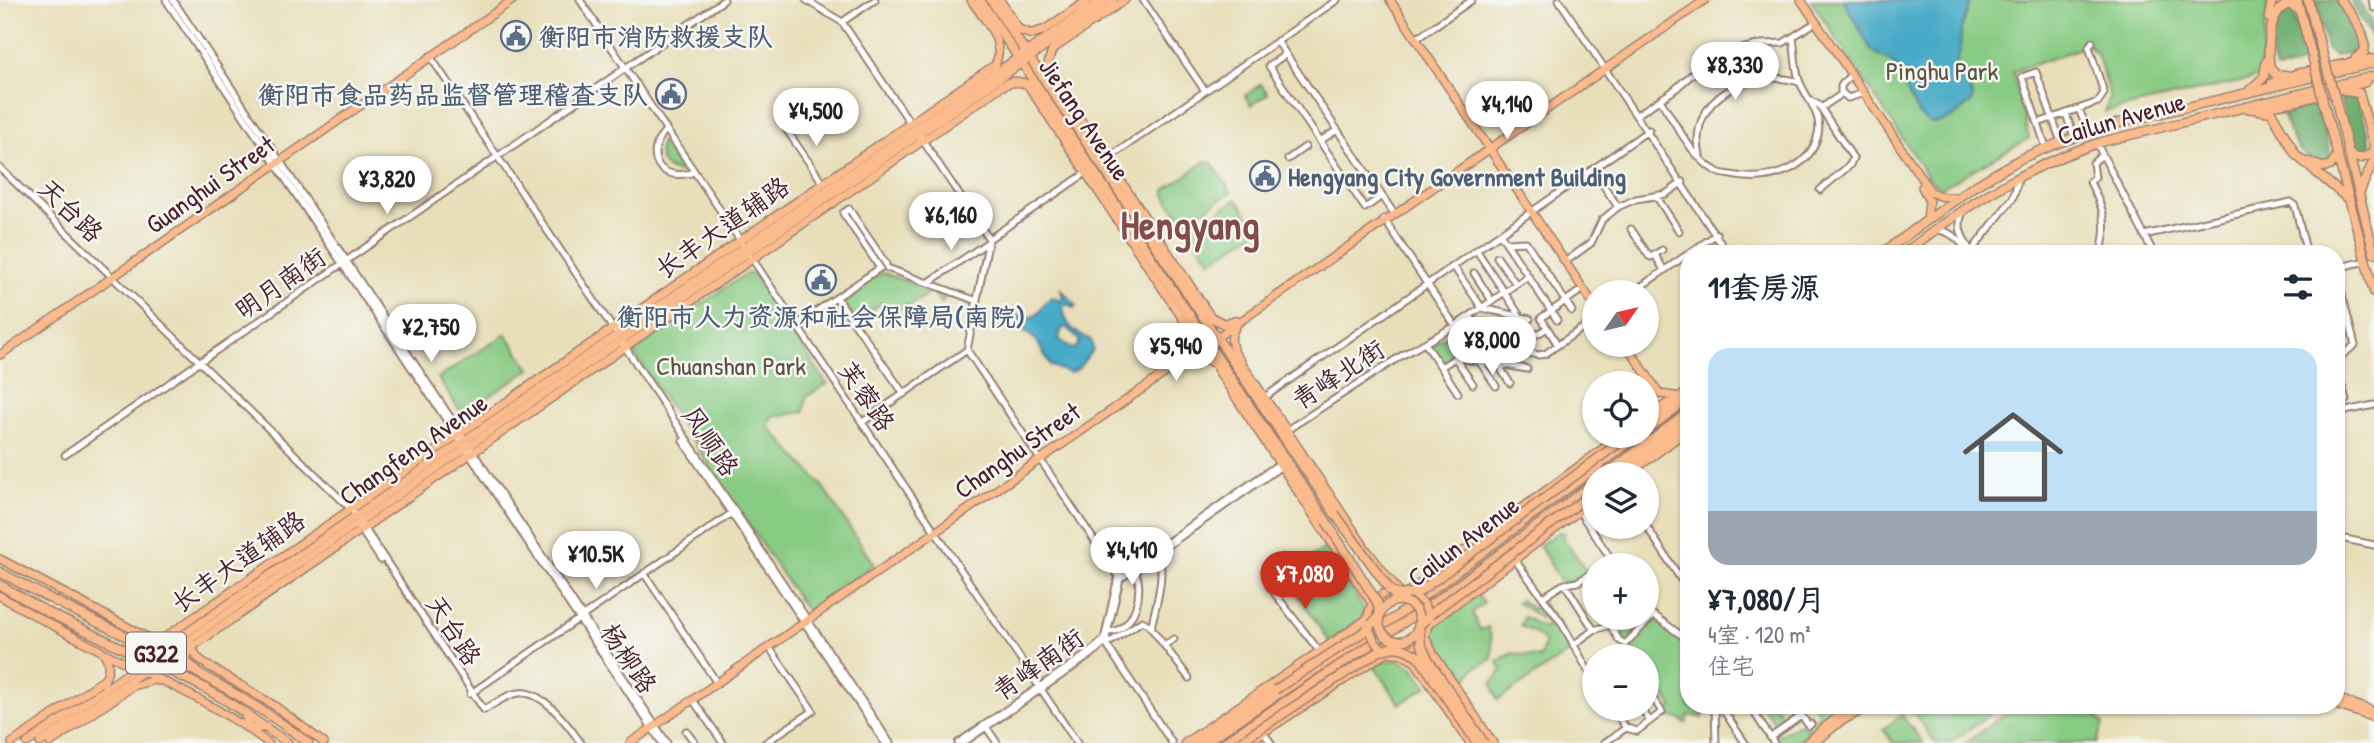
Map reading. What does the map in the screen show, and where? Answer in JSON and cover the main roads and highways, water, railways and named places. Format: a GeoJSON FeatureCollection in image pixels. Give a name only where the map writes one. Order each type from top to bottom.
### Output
{"type":"FeatureCollection","features":[{"type":"Feature","properties":{"kind":"highway","name":"Jiefang Avenue"},"geometry":{"type":"LineString","coordinates":[[980,0],[1024,57],[1107,175],[1212,339],[1284,432],[1364,556],[1394,590],[1397,598],[1407,603]]}},
{"type":"Feature","properties":{"kind":"highway","name":"Jiefang Avenue"},"geometry":{"type":"LineString","coordinates":[[991,0],[1009,26],[1040,89],[1089,171],[1197,309],[1212,339],[1217,360],[1226,369],[1283,463],[1326,520],[1373,594],[1380,615]]}},
{"type":"Feature","properties":{"kind":"highway"},"geometry":{"type":"LineString","coordinates":[[2249,91],[2263,77],[2266,69],[2272,0]]}},
{"type":"Feature","properties":{"kind":"highway"},"geometry":{"type":"LineString","coordinates":[[2297,0],[2374,292]]}},
{"type":"Feature","properties":{"kind":"highway"},"geometry":{"type":"LineString","coordinates":[[2340,0],[2366,46],[2360,57],[2344,63]]}},
{"type":"Feature","properties":{"kind":"highway"},"geometry":{"type":"LineString","coordinates":[[2346,0],[2374,45]]}},
{"type":"Feature","properties":{"kind":"highway"},"geometry":{"type":"LineString","coordinates":[[2310,1],[2359,193],[2368,217],[2374,253]]}},
{"type":"Feature","properties":{"kind":"highway"},"geometry":{"type":"LineString","coordinates":[[2296,74],[2276,75],[2269,61],[2275,13],[2289,4],[2300,10]]}},
{"type":"Feature","properties":{"kind":"highway"},"geometry":{"type":"LineString","coordinates":[[1009,26],[1031,34],[1044,30]]}},
{"type":"Feature","properties":{"kind":"highway","name":"Cailun Avenue"},"geometry":{"type":"LineString","coordinates":[[2234,97],[2296,74],[2344,63],[2374,60]]}},
{"type":"Feature","properties":{"kind":"highway","name":"Cailun Avenue"},"geometry":{"type":"LineString","coordinates":[[1893,245],[1959,197],[2022,158],[2046,147],[2088,132],[2374,60]]}},
{"type":"Feature","properties":{"kind":"highway"},"geometry":{"type":"LineString","coordinates":[[2336,95],[2374,79]]}},
{"type":"Feature","properties":{"kind":"highway"},"geometry":{"type":"LineString","coordinates":[[2374,79],[2362,92],[2374,135]]}},
{"type":"Feature","properties":{"kind":"highway","name":"Cailun Avenue"},"geometry":{"type":"LineString","coordinates":[[1915,245],[1965,207],[2020,175],[2065,154],[2222,112],[2374,79]]}},
{"type":"Feature","properties":{"kind":"highway"},"geometry":{"type":"LineString","coordinates":[[1002,86],[1013,82],[1040,89]]}},
{"type":"Feature","properties":{"kind":"highway"},"geometry":{"type":"LineString","coordinates":[[2222,112],[2357,91],[2374,146],[2372,153],[2361,159],[2349,153]]}},
{"type":"Feature","properties":{"kind":"highway"},"geometry":{"type":"LineString","coordinates":[[2298,101],[2278,111],[2293,146],[2308,162],[2321,167],[2330,166],[2338,155]]}},
{"type":"Feature","properties":{"kind":"highway"},"geometry":{"type":"LineString","coordinates":[[2247,108],[2271,112],[2296,155],[2350,202]]}},
{"type":"Feature","properties":{"kind":"highway"},"geometry":{"type":"LineString","coordinates":[[1107,159],[1107,175]]}},
{"type":"Feature","properties":{"kind":"highway"},"geometry":{"type":"LineString","coordinates":[[2359,193],[2374,160]]}},
{"type":"Feature","properties":{"kind":"highway"},"geometry":{"type":"LineString","coordinates":[[1149,237],[1162,243],[1160,261]]}},
{"type":"Feature","properties":{"kind":"highway"},"geometry":{"type":"LineString","coordinates":[[1197,309],[1224,324],[1237,322]]}},
{"type":"Feature","properties":{"kind":"highway"},"geometry":{"type":"LineString","coordinates":[[1182,360],[1217,360]]}},
{"type":"Feature","properties":{"kind":"highway"},"geometry":{"type":"LineString","coordinates":[[1659,411],[1680,400]]}},
{"type":"Feature","properties":{"kind":"highway"},"geometry":{"type":"LineString","coordinates":[[1659,419],[1680,401]]}},
{"type":"Feature","properties":{"kind":"highway"},"geometry":{"type":"LineString","coordinates":[[1279,418],[1284,432]]}},
{"type":"Feature","properties":{"kind":"highway"},"geometry":{"type":"LineString","coordinates":[[1622,462],[1680,419]]}},
{"type":"Feature","properties":{"kind":"highway"},"geometry":{"type":"LineString","coordinates":[[1634,462],[1680,428]]}},
{"type":"Feature","properties":{"kind":"highway"},"geometry":{"type":"LineString","coordinates":[[1394,590],[1401,595],[1413,593],[1612,448]]}},
{"type":"Feature","properties":{"kind":"highway","name":"Cailun Avenue"},"geometry":{"type":"LineString","coordinates":[[1204,743],[1406,609],[1622,448]]}},
{"type":"Feature","properties":{"kind":"highway","name":"Cailun Avenue"},"geometry":{"type":"LineString","coordinates":[[1223,743],[1439,598],[1582,492]]}},
{"type":"Feature","properties":{"kind":"highway"},"geometry":{"type":"LineString","coordinates":[[1393,640],[1410,638],[1419,626],[1582,501]]}},
{"type":"Feature","properties":{"kind":"highway"},"geometry":{"type":"LineString","coordinates":[[1353,563],[1380,600],[1385,600],[1387,594],[1364,556]]}},
{"type":"Feature","properties":{"kind":"highway","name":"G322"},"geometry":{"type":"LineString","coordinates":[[0,572],[208,679],[259,708],[308,743]]}},
{"type":"Feature","properties":{"kind":"highway","name":"G322"},"geometry":{"type":"LineString","coordinates":[[0,585],[49,613],[201,686],[245,712],[288,743]]}},
{"type":"Feature","properties":{"kind":"highway"},"geometry":{"type":"LineString","coordinates":[[1413,593],[1415,600],[1430,618]]}},
{"type":"Feature","properties":{"kind":"highway"},"geometry":{"type":"LineString","coordinates":[[1368,625],[1375,611],[1373,594]]}},
{"type":"Feature","properties":{"kind":"highway"},"geometry":{"type":"LineString","coordinates":[[1194,743],[1368,625],[1394,602],[1407,603],[1417,611],[1428,659],[1484,743]]}},
{"type":"Feature","properties":{"kind":"highway"},"geometry":{"type":"LineString","coordinates":[[1380,615],[1380,628],[1383,633],[1409,648],[1420,658],[1477,743]]}},
{"type":"Feature","properties":{"kind":"highway"},"geometry":{"type":"LineString","coordinates":[[1423,640],[1423,630],[1430,618]]}},
{"type":"Feature","properties":{"kind":"highway"},"geometry":{"type":"LineString","coordinates":[[1368,625],[1375,629],[1384,642],[1383,651]]}},
{"type":"Feature","properties":{"kind":"highway"},"geometry":{"type":"LineString","coordinates":[[136,643],[157,640]]}},
{"type":"Feature","properties":{"kind":"highway"},"geometry":{"type":"LineString","coordinates":[[1238,743],[1383,651],[1396,646],[1420,658]]}},
{"type":"Feature","properties":{"kind":"highway"},"geometry":{"type":"LineString","coordinates":[[192,647],[186,656],[187,663],[208,679]]}},
{"type":"Feature","properties":{"kind":"highway"},"geometry":{"type":"LineString","coordinates":[[245,712],[249,729],[265,727]]}},
{"type":"Feature","properties":{"kind":"main road","name":"Guanghui Street"},"geometry":{"type":"LineString","coordinates":[[0,353],[511,0]]}},
{"type":"Feature","properties":{"kind":"main road"},"geometry":{"type":"LineString","coordinates":[[971,0],[995,36],[1000,50],[988,77]]}},
{"type":"Feature","properties":{"kind":"main road"},"geometry":{"type":"LineString","coordinates":[[1000,0],[1021,32]]}},
{"type":"Feature","properties":{"kind":"main road","name":"Changfeng Avenue"},"geometry":{"type":"LineString","coordinates":[[745,250],[825,185],[917,131],[988,77],[1060,36],[1113,0]]}},
{"type":"Feature","properties":{"kind":"main road"},"geometry":{"type":"LineString","coordinates":[[1052,51],[1125,0]]}},
{"type":"Feature","properties":{"kind":"main road"},"geometry":{"type":"LineString","coordinates":[[1390,0],[1418,37]]}},
{"type":"Feature","properties":{"kind":"main road"},"geometry":{"type":"LineString","coordinates":[[1396,0],[1582,287]]}},
{"type":"Feature","properties":{"kind":"main road","name":"Changhu Street"},"geometry":{"type":"LineString","coordinates":[[1606,67],[1700,0]]}},
{"type":"Feature","properties":{"kind":"main road","name":"Changhu Street"},"geometry":{"type":"LineString","coordinates":[[627,743],[1705,0]]}},
{"type":"Feature","properties":{"kind":"main road"},"geometry":{"type":"LineString","coordinates":[[1799,0],[1850,76]]}},
{"type":"Feature","properties":{"kind":"main road"},"geometry":{"type":"LineString","coordinates":[[1799,0],[1926,193],[1927,220]]}},
{"type":"Feature","properties":{"kind":"main road"},"geometry":{"type":"LineString","coordinates":[[1044,30],[1095,1]]}},
{"type":"Feature","properties":{"kind":"main road","name":"Changfeng Avenue"},"geometry":{"type":"LineString","coordinates":[[40,743],[113,693],[150,662],[1024,57],[1095,1]]}},
{"type":"Feature","properties":{"kind":"main road"},"geometry":{"type":"LineString","coordinates":[[1075,35],[1083,21],[1098,19]]}},
{"type":"Feature","properties":{"kind":"main road"},"geometry":{"type":"LineString","coordinates":[[1060,36],[1052,51],[1049,72],[1211,318]]}},
{"type":"Feature","properties":{"kind":"main road"},"geometry":{"type":"LineString","coordinates":[[917,131],[996,64]]}},
{"type":"Feature","properties":{"kind":"main road"},"geometry":{"type":"LineString","coordinates":[[1027,84],[1089,171],[1190,330],[1191,344],[1182,360]]}},
{"type":"Feature","properties":{"kind":"main road"},"geometry":{"type":"LineString","coordinates":[[917,131],[1002,86]]}},
{"type":"Feature","properties":{"kind":"main road"},"geometry":{"type":"LineString","coordinates":[[1862,94],[1930,191],[1936,196],[1959,197]]}},
{"type":"Feature","properties":{"kind":"main road","name":"Changhu Street"},"geometry":{"type":"LineString","coordinates":[[1384,220],[1491,146]]}},
{"type":"Feature","properties":{"kind":"main road"},"geometry":{"type":"LineString","coordinates":[[1534,211],[1583,280]]}},
{"type":"Feature","properties":{"kind":"main road","name":"长丰大道辅路"},"geometry":{"type":"LineString","coordinates":[[157,640],[356,519],[745,250]]}},
{"type":"Feature","properties":{"kind":"main road"},"geometry":{"type":"LineString","coordinates":[[1153,275],[1160,261]]}},
{"type":"Feature","properties":{"kind":"main road"},"geometry":{"type":"LineString","coordinates":[[1237,322],[1230,344],[1279,418]]}},
{"type":"Feature","properties":{"kind":"main road"},"geometry":{"type":"LineString","coordinates":[[1634,357],[1660,394],[1680,396]]}},
{"type":"Feature","properties":{"kind":"main road"},"geometry":{"type":"LineString","coordinates":[[1217,360],[1217,369],[1283,463],[1372,604]]}},
{"type":"Feature","properties":{"kind":"main road"},"geometry":{"type":"LineString","coordinates":[[1185,743],[1271,690],[1320,652],[1368,625],[1372,604],[1379,596],[1394,590],[1284,432]]}},
{"type":"Feature","properties":{"kind":"main road"},"geometry":{"type":"LineString","coordinates":[[1645,462],[1680,436]]}},
{"type":"Feature","properties":{"kind":"main road"},"geometry":{"type":"LineString","coordinates":[[1413,593],[1604,448]]}},
{"type":"Feature","properties":{"kind":"main road"},"geometry":{"type":"LineString","coordinates":[[1430,618],[1515,560],[1582,509]]}},
{"type":"Feature","properties":{"kind":"main road","name":"长丰大道辅路"},"geometry":{"type":"LineString","coordinates":[[192,647],[356,519]]}},
{"type":"Feature","properties":{"kind":"main road"},"geometry":{"type":"LineString","coordinates":[[0,559],[157,640],[200,628]]}},
{"type":"Feature","properties":{"kind":"main road"},"geometry":{"type":"LineString","coordinates":[[0,596],[103,652],[166,682],[249,729],[268,743]]}},
{"type":"Feature","properties":{"kind":"main road","name":"Changhu Street"},"geometry":{"type":"LineString","coordinates":[[653,725],[693,700],[805,620]]}},
{"type":"Feature","properties":{"kind":"main road"},"geometry":{"type":"LineString","coordinates":[[200,628],[192,647],[197,657],[275,706],[324,743]]}},
{"type":"Feature","properties":{"kind":"main road"},"geometry":{"type":"LineString","coordinates":[[1399,653],[1413,649],[1423,640],[1493,743]]}},
{"type":"Feature","properties":{"kind":"main road"},"geometry":{"type":"LineString","coordinates":[[1247,743],[1383,651],[1399,653],[1415,662],[1470,743]]}},
{"type":"Feature","properties":{"kind":"main road"},"geometry":{"type":"LineString","coordinates":[[96,696],[109,671],[109,661],[103,652]]}},
{"type":"Feature","properties":{"kind":"main road","name":"Changfeng Avenue"},"geometry":{"type":"LineString","coordinates":[[27,743],[140,670]]}},
{"type":"Feature","properties":{"kind":"main road"},"geometry":{"type":"LineString","coordinates":[[12,743],[105,679]]}},
{"type":"Feature","properties":{"kind":"main road"},"geometry":{"type":"LineString","coordinates":[[113,693],[154,680],[166,682]]}},
{"type":"Feature","properties":{"kind":"main road"},"geometry":{"type":"LineString","coordinates":[[50,743],[133,686]]}},
{"type":"Feature","properties":{"kind":"main road"},"geometry":{"type":"LineString","coordinates":[[2345,701],[2374,710]]}},
{"type":"Feature","properties":{"kind":"main road"},"geometry":{"type":"LineString","coordinates":[[2345,708],[2374,718]]}},
{"type":"Feature","properties":{"kind":"main road"},"geometry":{"type":"LineString","coordinates":[[1806,743],[1843,714]]}},
{"type":"Feature","properties":{"kind":"main road"},"geometry":{"type":"LineString","coordinates":[[1814,743],[1840,722],[1855,714]]}},
{"type":"Feature","properties":{"kind":"water"},"geometry":{"type":"Polygon","coordinates":[[[1843,0],[1971,0],[1961,30],[1960,51],[1956,63],[1967,82],[1973,98],[1971,102],[1953,117],[1940,122],[1930,123],[1919,115],[1893,63],[1872,51],[1843,0]]]}},
{"type":"Feature","properties":{"kind":"water"},"geometry":{"type":"Polygon","coordinates":[[[1060,288],[1076,305],[1074,308],[1067,304],[1063,307],[1069,324],[1075,331],[1091,340],[1093,349],[1078,369],[1069,373],[1051,366],[1036,340],[1017,325],[1020,315],[1035,316],[1052,297],[1061,301],[1063,297],[1060,288]],[[1062,328],[1059,339],[1071,348],[1076,348],[1080,341],[1067,328],[1062,328]]]}},
{"type":"Feature","properties":{"kind":"place","name":"衡阳市消防救援支队"},"geometry":{"type":"Point","coordinates":[516,36]}},
{"type":"Feature","properties":{"kind":"place","name":"衡阳市食品药品监督管理稽查支队"},"geometry":{"type":"Point","coordinates":[671,94]}},
{"type":"Feature","properties":{"kind":"place","name":"Hengyang City Government Building"},"geometry":{"type":"Point","coordinates":[1265,176]}},
{"type":"Feature","properties":{"kind":"place","name":"衡阳市人力资源和社会保障局(南院)"},"geometry":{"type":"Point","coordinates":[821,280]}},
{"type":"Feature","properties":{"kind":"district","name":"Hengyang"},"geometry":{"type":"Point","coordinates":[1190,224]}},
{"type":"Feature","properties":{"kind":"park label","name":"Pinghu Park"},"geometry":{"type":"Point","coordinates":[1942,70]}},
{"type":"Feature","properties":{"kind":"park label","name":"Chuanshan Park"},"geometry":{"type":"Point","coordinates":[731,365]}}]}
